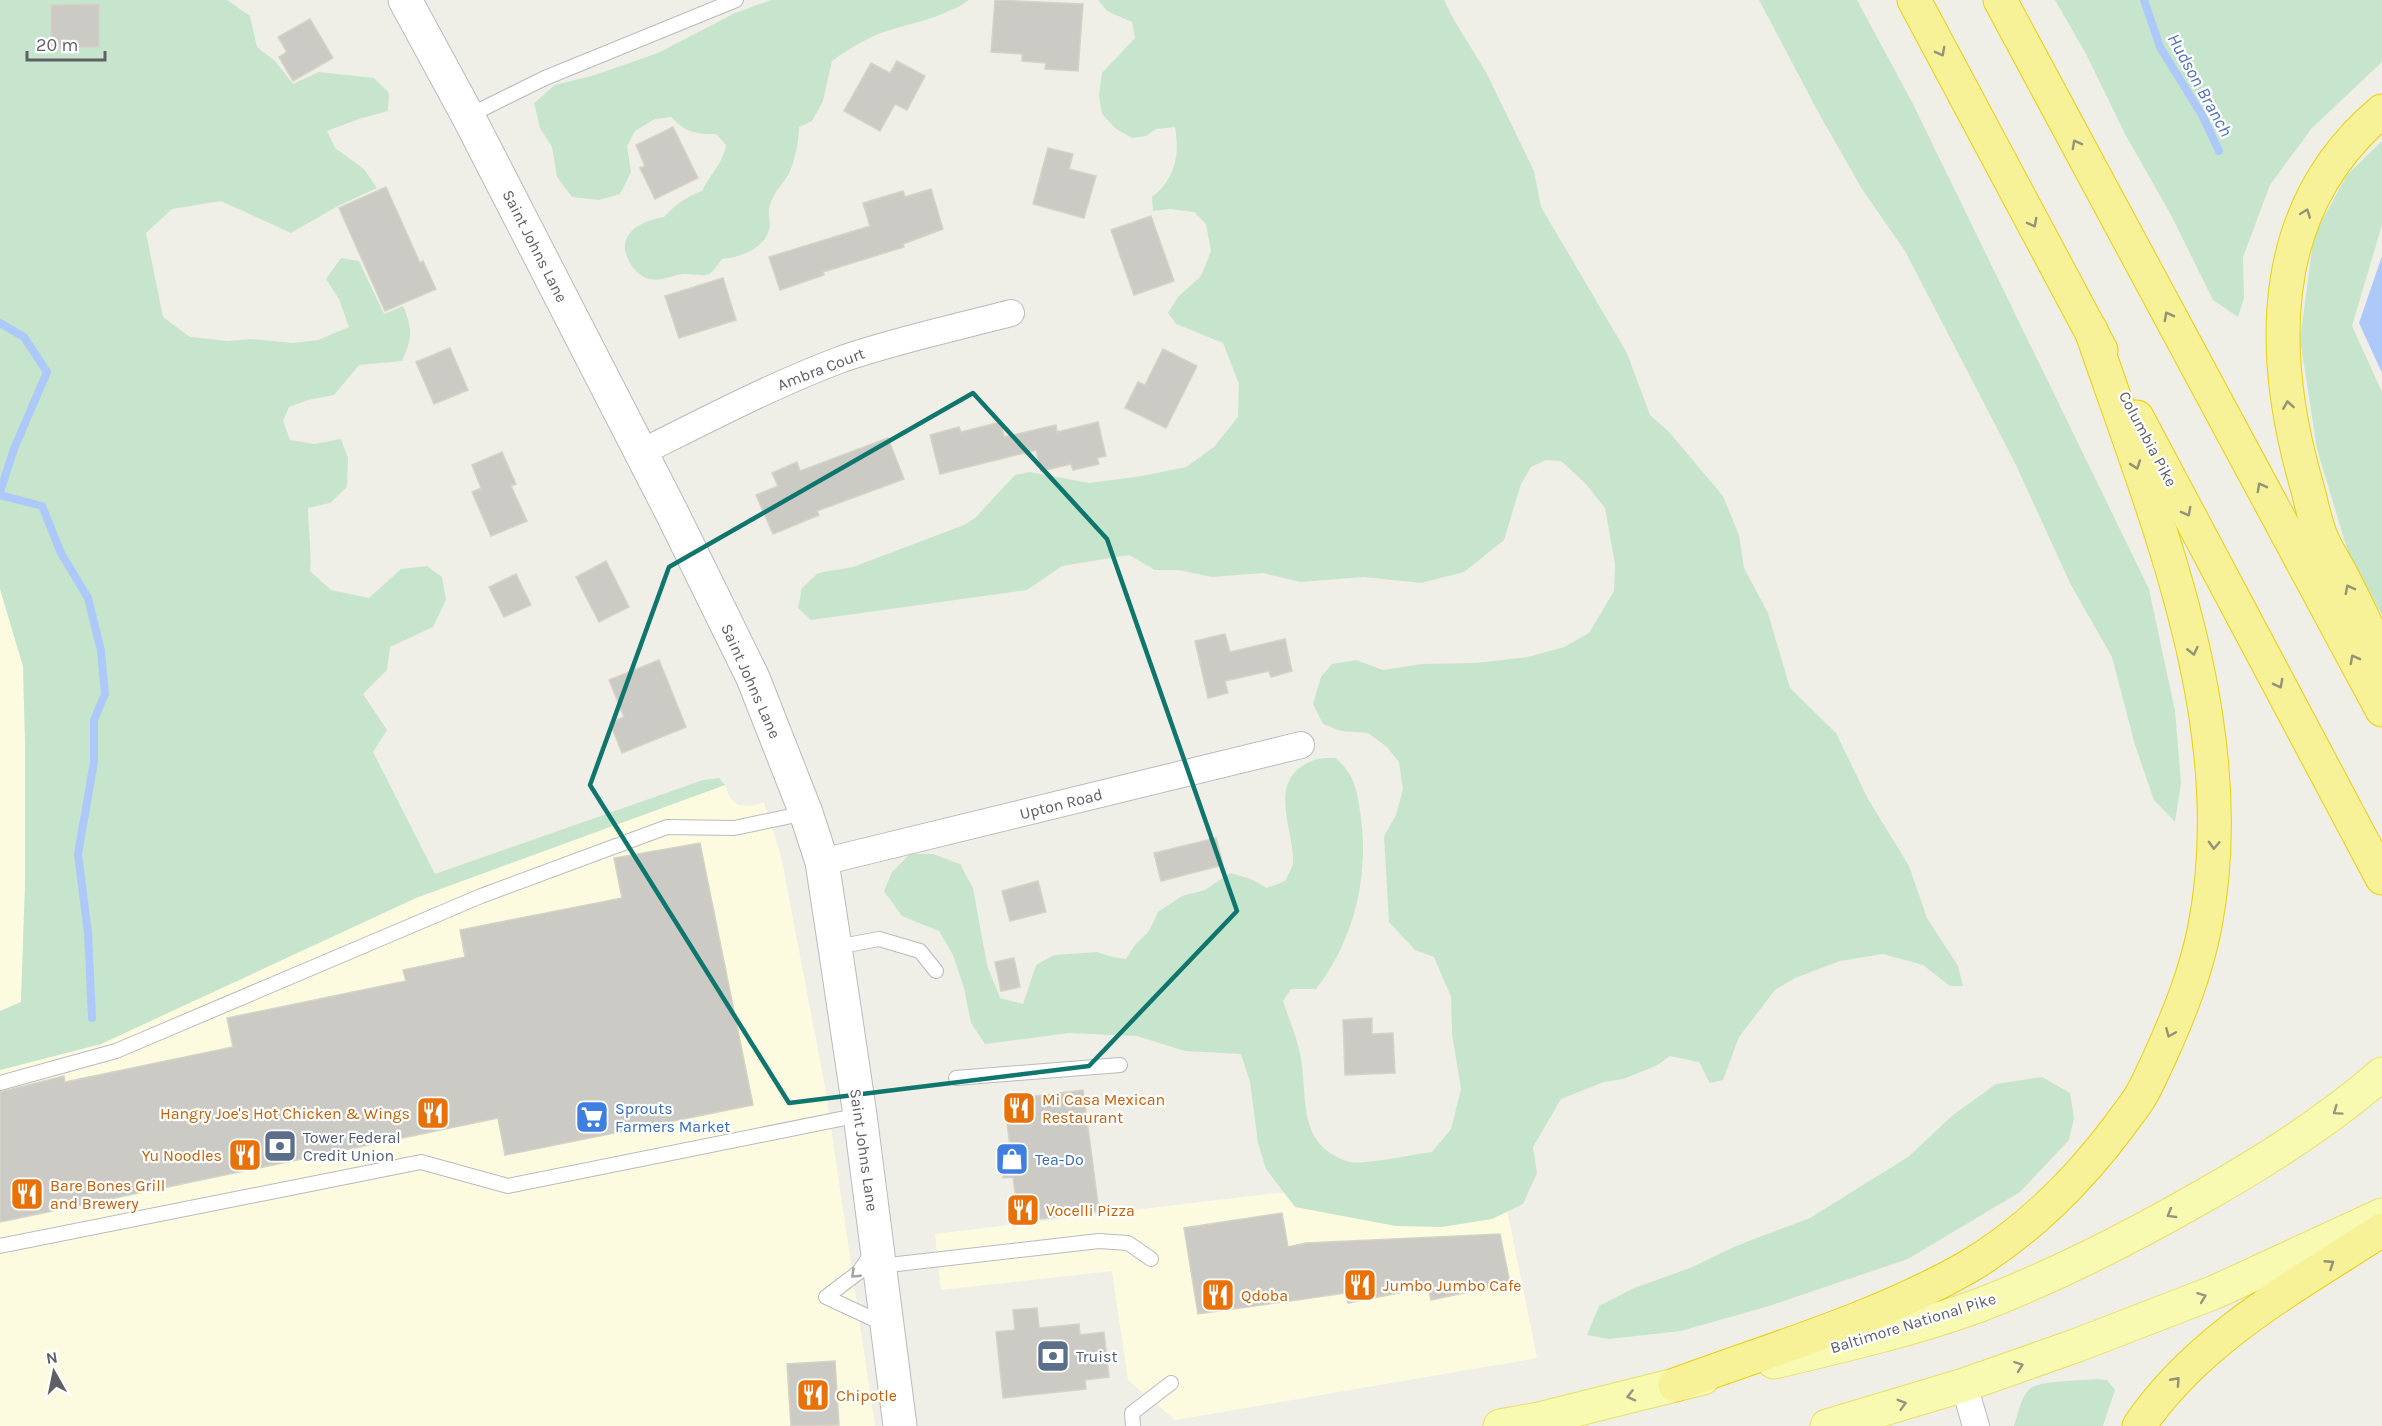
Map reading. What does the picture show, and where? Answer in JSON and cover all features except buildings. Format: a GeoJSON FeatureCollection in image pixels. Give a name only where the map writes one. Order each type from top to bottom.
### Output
{"type":"FeatureCollection","features":[{"type":"Feature","properties":{"kind":"highway","name":"Columbia Pike"},"geometry":{"type":"LineString","coordinates":[[1914,0],[2382,878]]}},
{"type":"Feature","properties":{"kind":"highway"},"geometry":{"type":"LineString","coordinates":[[2000,0],[2382,710]]}},
{"type":"Feature","properties":{"kind":"highway"},"geometry":{"type":"LineString","coordinates":[[2382,111],[2361,129],[2331,167],[2309,205],[2293,250],[2286,289],[2282,348],[2288,406],[2320,534],[2371,631],[2382,661]]}},
{"type":"Feature","properties":{"kind":"highway"},"geometry":{"type":"LineString","coordinates":[[1675,1385],[1892,1305],[1968,1266],[2008,1238],[2056,1200],[2100,1151],[2139,1099],[2189,988],[2205,925],[2214,848],[2213,777],[2203,693],[2168,558],[2091,330]]}},
{"type":"Feature","properties":{"kind":"highway"},"geometry":{"type":"LineString","coordinates":[[2139,1426],[2148,1412],[2190,1365],[2240,1322],[2382,1230]]}},
{"type":"Feature","properties":{"kind":"main road","name":"Baltimore National Pike"},"geometry":{"type":"LineString","coordinates":[[1500,1426],[1528,1423],[1675,1385],[1856,1343],[1980,1305],[2084,1260],[2255,1167],[2354,1099],[2382,1074]]}},
{"type":"Feature","properties":{"kind":"main road"},"geometry":{"type":"LineString","coordinates":[[1827,1426],[1964,1386],[2215,1292],[2382,1215]]}},
{"type":"Feature","properties":{"kind":"street","name":"Saint Johns Lane"},"geometry":{"type":"LineString","coordinates":[[405,0],[468,116],[642,452],[753,678],[806,813],[822,862],[860,1115],[900,1426]]}},
{"type":"Feature","properties":{"kind":"street","name":"Ambra Court"},"geometry":{"type":"LineString","coordinates":[[642,452],[758,394],[842,359],[1011,313]]}},
{"type":"Feature","properties":{"kind":"street","name":"Upton Road"},"geometry":{"type":"LineString","coordinates":[[822,862],[1301,746]]}},
{"type":"Feature","properties":{"kind":"street"},"geometry":{"type":"LineString","coordinates":[[1964,1386],[1976,1426]]}},
{"type":"Feature","properties":{"kind":"lane"},"geometry":{"type":"LineString","coordinates":[[468,116],[545,78],[736,0]]}},
{"type":"Feature","properties":{"kind":"lane"},"geometry":{"type":"LineString","coordinates":[[0,1083],[116,1051],[481,896],[668,827],[734,828],[806,813]]}},
{"type":"Feature","properties":{"kind":"lane"},"geometry":{"type":"LineString","coordinates":[[835,947],[879,939],[920,951],[936,971]]}},
{"type":"Feature","properties":{"kind":"lane"},"geometry":{"type":"LineString","coordinates":[[956,1078],[1120,1065]]}},
{"type":"Feature","properties":{"kind":"lane"},"geometry":{"type":"LineString","coordinates":[[0,1246],[421,1162],[508,1186],[860,1115]]}},
{"type":"Feature","properties":{"kind":"lane"},"geometry":{"type":"LineString","coordinates":[[887,1326],[826,1297],[878,1255],[1099,1241],[1128,1243],[1151,1259]]}},
{"type":"Feature","properties":{"kind":"lane"},"geometry":{"type":"LineString","coordinates":[[1133,1426],[1132,1413],[1171,1383]]}},
{"type":"Feature","properties":{"kind":"highlighted area"},"geometry":{"type":"Polygon","coordinates":[[[973,393],[1107,539],[1237,911],[1089,1066],[789,1103],[590,785],[669,567],[973,393]]]}},
{"type":"Feature","properties":{"kind":"shaded area"},"geometry":{"type":"Polygon","coordinates":[[[0,0],[227,0],[250,16],[257,47],[275,61],[293,84],[319,72],[374,78],[389,93],[388,111],[327,131],[335,148],[364,169],[377,188],[338,206],[291,233],[221,201],[172,209],[146,233],[163,317],[190,337],[293,343],[318,340],[349,327],[339,299],[326,279],[341,258],[359,261],[384,314],[403,306],[410,334],[402,361],[359,365],[334,395],[308,400],[289,407],[283,421],[290,440],[314,444],[341,439],[348,458],[347,487],[330,503],[308,508],[310,571],[331,590],[369,598],[401,569],[427,566],[442,577],[446,600],[433,627],[390,647],[387,670],[363,694],[387,730],[373,752],[435,874],[703,780],[719,778],[725,785],[416,898],[101,1044],[0,1070],[0,1011],[21,1002],[25,885],[25,741],[23,666],[0,589],[0,0]]]}},
{"type":"Feature","properties":{"kind":"shaded area"},"geometry":{"type":"Polygon","coordinates":[[[771,0],[969,0],[938,16],[875,36],[849,49],[832,61],[823,101],[812,121],[799,127],[792,166],[771,201],[769,230],[760,244],[745,254],[722,259],[709,274],[683,274],[659,280],[645,277],[634,268],[627,256],[626,239],[637,227],[645,222],[664,217],[682,201],[702,191],[719,163],[726,145],[716,134],[691,132],[671,117],[655,119],[635,131],[627,146],[631,172],[620,194],[599,200],[572,197],[557,177],[552,147],[540,128],[534,103],[555,85],[595,75],[658,53],[735,13],[771,0]]]}},
{"type":"Feature","properties":{"kind":"shaded area"},"geometry":{"type":"Polygon","coordinates":[[[1098,0],[1444,0],[1486,72],[1534,171],[1541,207],[1627,353],[1650,415],[1669,432],[1723,496],[1739,535],[1744,568],[1768,613],[1790,688],[1836,733],[1868,799],[1909,866],[1927,918],[1958,966],[1963,986],[1950,986],[1923,965],[1883,954],[1840,961],[1795,978],[1775,990],[1739,1037],[1723,1080],[1710,1083],[1699,1062],[1670,1056],[1656,1066],[1623,1079],[1604,1082],[1561,1099],[1533,1147],[1537,1173],[1523,1204],[1492,1219],[1442,1227],[1396,1226],[1295,1207],[1266,1169],[1258,1143],[1250,1082],[1241,1054],[1185,1051],[1137,1036],[1069,1033],[985,1044],[971,1023],[964,988],[953,955],[939,931],[902,916],[884,891],[892,872],[910,854],[933,854],[960,864],[973,888],[987,965],[1000,998],[1023,1004],[1036,965],[1054,955],[1097,952],[1126,959],[1135,945],[1149,931],[1158,912],[1182,896],[1205,890],[1230,873],[1251,879],[1267,888],[1285,881],[1293,862],[1285,798],[1287,786],[1292,776],[1306,764],[1318,759],[1336,758],[1351,776],[1356,791],[1363,834],[1363,858],[1356,904],[1341,949],[1316,989],[1291,989],[1283,1001],[1300,1052],[1308,1120],[1321,1145],[1333,1155],[1350,1162],[1377,1161],[1432,1152],[1451,1129],[1461,1089],[1452,1034],[1451,997],[1434,957],[1415,950],[1389,922],[1384,836],[1396,815],[1403,789],[1399,762],[1387,747],[1368,733],[1341,731],[1323,724],[1313,704],[1321,677],[1332,664],[1356,660],[1383,670],[1422,664],[1476,663],[1528,657],[1564,647],[1589,633],[1614,591],[1615,564],[1605,508],[1586,484],[1561,461],[1546,460],[1531,467],[1521,484],[1504,540],[1464,572],[1421,583],[1364,577],[1300,582],[1263,573],[1212,577],[1178,570],[1155,570],[1129,555],[1062,566],[1027,590],[811,620],[798,608],[802,588],[818,573],[853,567],[964,525],[975,518],[1015,475],[1030,472],[1089,483],[1186,467],[1214,447],[1238,417],[1239,384],[1223,343],[1176,324],[1168,313],[1178,297],[1201,276],[1211,251],[1206,224],[1194,212],[1170,209],[1153,211],[1152,197],[1166,183],[1174,166],[1177,148],[1175,127],[1156,129],[1146,136],[1132,138],[1116,129],[1102,114],[1099,96],[1102,73],[1135,38],[1132,22],[1107,11],[1098,0]]]}},
{"type":"Feature","properties":{"kind":"shaded area"},"geometry":{"type":"Polygon","coordinates":[[[1759,0],[1857,0],[1913,104],[2149,589],[2175,711],[2181,783],[2175,822],[2154,800],[2135,745],[2112,657],[2071,585],[2015,463],[1905,251],[1862,189],[1759,0]]]}},
{"type":"Feature","properties":{"kind":"shaded area"},"geometry":{"type":"Polygon","coordinates":[[[2055,0],[2382,0],[2382,62],[2312,128],[2270,185],[2243,257],[2244,298],[2238,317],[2213,300],[2171,215],[2125,134],[2086,54],[2055,0]]]}},
{"type":"Feature","properties":{"kind":"shaded area"},"geometry":{"type":"Polygon","coordinates":[[[2382,141],[2382,225],[2352,326],[2382,392],[2382,615],[2348,552],[2317,449],[2300,339],[2314,235],[2347,175],[2382,141]]]}},
{"type":"Feature","properties":{"kind":"shaded area"},"geometry":{"type":"Polygon","coordinates":[[[0,589],[23,666],[25,885],[21,1002],[0,1011],[0,589]]]}},
{"type":"Feature","properties":{"kind":"shaded area"},"geometry":{"type":"Polygon","coordinates":[[[725,785],[730,798],[738,805],[751,806],[764,802],[781,856],[825,1087],[875,1426],[0,1426],[0,1070],[101,1044],[416,898],[725,785]]]}},
{"type":"Feature","properties":{"kind":"shaded area"},"geometry":{"type":"Polygon","coordinates":[[[2042,1077],[2070,1093],[2074,1118],[2069,1140],[2020,1192],[1908,1259],[1769,1306],[1681,1331],[1609,1339],[1587,1335],[1599,1306],[1634,1288],[1690,1268],[1736,1246],[1810,1218],[1908,1157],[1953,1115],[1996,1084],[2042,1077]]]}},
{"type":"Feature","properties":{"kind":"shaded area"},"geometry":{"type":"Polygon","coordinates":[[[1277,1193],[1504,1195],[1537,1358],[1175,1420],[1128,1380],[1112,1271],[941,1290],[935,1234],[1277,1193]]]}},
{"type":"Feature","properties":{"kind":"shaded area"},"geometry":{"type":"Polygon","coordinates":[[[2107,1380],[2115,1390],[2103,1426],[2014,1426],[2022,1400],[2036,1385],[2107,1380]]]}},
{"type":"Feature","properties":{"kind":"water"},"geometry":{"type":"Polygon","coordinates":[[[2382,256],[2382,373],[2359,323],[2382,256]]]}},
{"type":"Feature","properties":{"kind":"waterway","name":"Hudson Branch"},"geometry":{"type":"LineString","coordinates":[[2144,0],[2160,47],[2202,115],[2219,151]]}},
{"type":"Feature","properties":{"kind":"waterway"},"geometry":{"type":"LineString","coordinates":[[0,323],[24,337],[47,372],[14,449],[0,492]]}},
{"type":"Feature","properties":{"kind":"waterway"},"geometry":{"type":"LineString","coordinates":[[0,495],[42,506],[61,553],[88,598],[101,651],[105,694],[94,720],[94,762],[78,854],[88,933],[92,1018]]}},
{"type":"Feature","properties":{"kind":"place","name":"Mi Casa Mexican Restaurant"},"geometry":{"type":"Point","coordinates":[1019,1108]}},
{"type":"Feature","properties":{"kind":"place","name":"Hangry Joe's Hot Chicken & Wings"},"geometry":{"type":"Point","coordinates":[433,1113]}},
{"type":"Feature","properties":{"kind":"place","name":"Sprouts Farmers Market"},"geometry":{"type":"Point","coordinates":[592,1117]}},
{"type":"Feature","properties":{"kind":"place","name":"Tower Federal Credit Union"},"geometry":{"type":"Point","coordinates":[280,1146]}},
{"type":"Feature","properties":{"kind":"place","name":"Yu Noodles"},"geometry":{"type":"Point","coordinates":[245,1155]}},
{"type":"Feature","properties":{"kind":"place","name":"Tea-Do"},"geometry":{"type":"Point","coordinates":[1012,1159]}},
{"type":"Feature","properties":{"kind":"place","name":"Bare Bones Grill and Brewery"},"geometry":{"type":"Point","coordinates":[27,1194]}},
{"type":"Feature","properties":{"kind":"place","name":"Vocelli Pizza"},"geometry":{"type":"Point","coordinates":[1023,1210]}},
{"type":"Feature","properties":{"kind":"place","name":"Jumbo Jumbo Cafe"},"geometry":{"type":"Point","coordinates":[1360,1285]}},
{"type":"Feature","properties":{"kind":"place","name":"Qdoba"},"geometry":{"type":"Point","coordinates":[1218,1295]}},
{"type":"Feature","properties":{"kind":"place","name":"Truist"},"geometry":{"type":"Point","coordinates":[1053,1356]}},
{"type":"Feature","properties":{"kind":"place","name":"Chipotle"},"geometry":{"type":"Point","coordinates":[813,1395]}}]}
